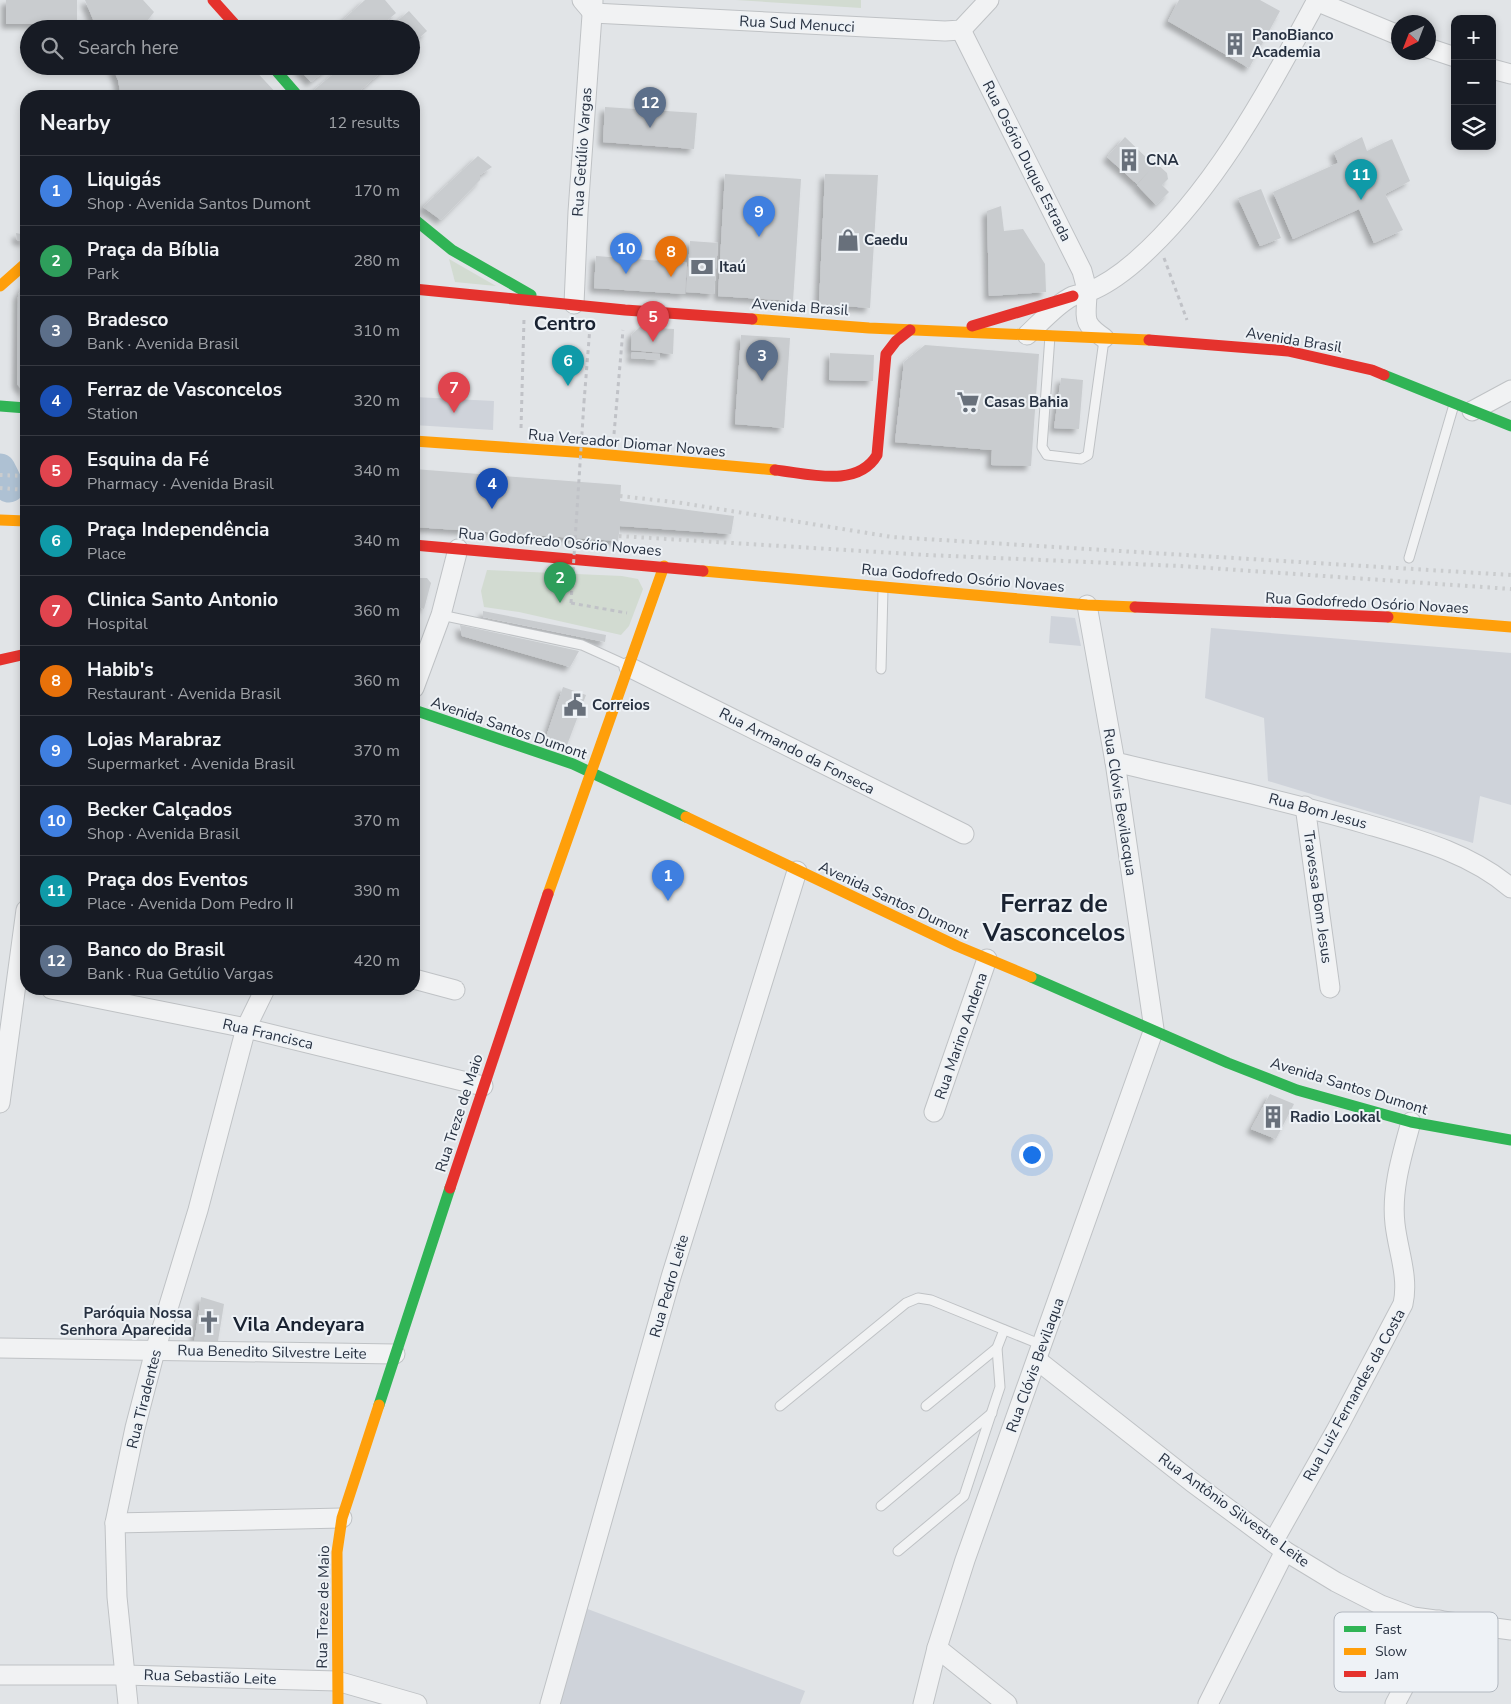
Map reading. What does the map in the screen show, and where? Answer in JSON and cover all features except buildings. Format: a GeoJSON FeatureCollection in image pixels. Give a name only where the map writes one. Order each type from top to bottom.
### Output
{"type":"FeatureCollection","features":[{"type":"Feature","properties":{"kind":"main road"},"geometry":{"type":"LineString","coordinates":[[214,0],[231,20]]}},
{"type":"Feature","properties":{"kind":"main road"},"geometry":{"type":"LineString","coordinates":[[280,75],[293,90]]}},
{"type":"Feature","properties":{"kind":"main road"},"geometry":{"type":"LineString","coordinates":[[420,224],[452,250],[543,301]]}},
{"type":"Feature","properties":{"kind":"main road"},"geometry":{"type":"LineString","coordinates":[[8,263],[20,264]]}},
{"type":"Feature","properties":{"kind":"main road"},"geometry":{"type":"LineString","coordinates":[[0,286],[20,269]]}},
{"type":"Feature","properties":{"kind":"main road","name":"Avenida Brasil"},"geometry":{"type":"LineString","coordinates":[[420,290],[625,310],[869,328],[1190,341],[1288,351],[1372,370],[1511,426]]}},
{"type":"Feature","properties":{"kind":"main road"},"geometry":{"type":"LineString","coordinates":[[952,331],[1080,295]]}},
{"type":"Feature","properties":{"kind":"main road"},"geometry":{"type":"LineString","coordinates":[[869,328],[882,346],[896,341],[910,330]]}},
{"type":"Feature","properties":{"kind":"main road","name":"Avenida Brasil"},"geometry":{"type":"LineString","coordinates":[[1190,341],[1260,361]]}},
{"type":"Feature","properties":{"kind":"main road","name":"Rua Vereador Diomar Novaes"},"geometry":{"type":"LineString","coordinates":[[420,441],[837,476],[856,475],[872,465],[877,454],[882,346]]}},
{"type":"Feature","properties":{"kind":"main road","name":"Avenida Brasil"},"geometry":{"type":"LineString","coordinates":[[1369,381],[1396,381]]}},
{"type":"Feature","properties":{"kind":"main road"},"geometry":{"type":"LineString","coordinates":[[0,406],[20,408]]}},
{"type":"Feature","properties":{"kind":"main road"},"geometry":{"type":"LineString","coordinates":[[0,520],[20,521]]}},
{"type":"Feature","properties":{"kind":"main road","name":"Rua Godofredo Osório Novaes"},"geometry":{"type":"LineString","coordinates":[[420,546],[1087,605],[1390,617],[1511,627]]}},
{"type":"Feature","properties":{"kind":"main road","name":"Rua Treze de Maio"},"geometry":{"type":"LineString","coordinates":[[338,1704],[336,1552],[342,1518],[483,1086],[590,772],[664,566]]}},
{"type":"Feature","properties":{"kind":"main road"},"geometry":{"type":"LineString","coordinates":[[0,660],[20,655]]}},
{"type":"Feature","properties":{"kind":"main road","name":"Avenida Santos Dumont"},"geometry":{"type":"LineString","coordinates":[[420,712],[573,764],[987,959],[1154,1029],[1228,1064],[1297,1090],[1411,1122],[1511,1140]]}},
{"type":"Feature","properties":{"kind":"street"},"geometry":{"type":"LineString","coordinates":[[961,30],[989,0]]}},
{"type":"Feature","properties":{"kind":"street"},"geometry":{"type":"LineString","coordinates":[[1027,335],[1080,295],[1113,280],[1158,241],[1210,178],[1240,134],[1294,44],[1316,0],[1391,32]]}},
{"type":"Feature","properties":{"kind":"street","name":"Rua Sud Menucci"},"geometry":{"type":"LineString","coordinates":[[589,4],[922,31],[961,30]]}},
{"type":"Feature","properties":{"kind":"street","name":"Rua Getúlio Vargas"},"geometry":{"type":"LineString","coordinates":[[583,305],[578,212],[589,4]]}},
{"type":"Feature","properties":{"kind":"street","name":"Rua Osório Duque Estrada"},"geometry":{"type":"LineString","coordinates":[[961,30],[1082,271],[1080,295],[1087,324],[1104,338]]}},
{"type":"Feature","properties":{"kind":"street"},"geometry":{"type":"LineString","coordinates":[[1436,51],[1451,56]]}},
{"type":"Feature","properties":{"kind":"street"},"geometry":{"type":"LineString","coordinates":[[1496,70],[1511,74]]}},
{"type":"Feature","properties":{"kind":"street"},"geometry":{"type":"LineString","coordinates":[[1463,408],[1511,390]]}},
{"type":"Feature","properties":{"kind":"street"},"geometry":{"type":"LineString","coordinates":[[420,672],[441,615],[458,549]]}},
{"type":"Feature","properties":{"kind":"street","name":"Rua Clóvis Bevilacqua"},"geometry":{"type":"LineString","coordinates":[[1087,605],[1115,762],[1154,1029]]}},
{"type":"Feature","properties":{"kind":"street","name":"Rua Armando da Fonseca"},"geometry":{"type":"LineString","coordinates":[[629,667],[964,834]]}},
{"type":"Feature","properties":{"kind":"street","name":"Rua Bom Jesus"},"geometry":{"type":"LineString","coordinates":[[1115,762],[1306,806],[1403,835],[1466,857],[1511,888]]}},
{"type":"Feature","properties":{"kind":"street","name":"Travessa Bom Jesus"},"geometry":{"type":"LineString","coordinates":[[1306,806],[1330,988]]}},
{"type":"Feature","properties":{"kind":"street","name":"Rua Pedro Leite"},"geometry":{"type":"LineString","coordinates":[[550,1704],[671,1277],[797,871]]}},
{"type":"Feature","properties":{"kind":"street"},"geometry":{"type":"LineString","coordinates":[[0,1103],[20,947]]}},
{"type":"Feature","properties":{"kind":"street","name":"Rua Marino Andena"},"geometry":{"type":"LineString","coordinates":[[934,1112],[987,959]]}},
{"type":"Feature","properties":{"kind":"street"},"geometry":{"type":"LineString","coordinates":[[420,981],[455,990]]}},
{"type":"Feature","properties":{"kind":"street","name":"Rua Francisca"},"geometry":{"type":"LineString","coordinates":[[81,995],[246,1028],[483,1086]]}},
{"type":"Feature","properties":{"kind":"street","name":"Rua Tiradentes"},"geometry":{"type":"LineString","coordinates":[[128,1704],[117,1597],[115,1523],[135,1428],[155,1351],[198,1210],[246,1028],[262,995]]}},
{"type":"Feature","properties":{"kind":"street","name":"Rua Clóvis Bevilaqua"},"geometry":{"type":"LineString","coordinates":[[923,1704],[937,1648],[1154,1029]]}},
{"type":"Feature","properties":{"kind":"street","name":"Rua Luiz Fernandes da Costa"},"geometry":{"type":"LineString","coordinates":[[1208,1704],[1279,1546],[1403,1304],[1406,1292],[1395,1223],[1396,1196],[1399,1167],[1411,1122]]}},
{"type":"Feature","properties":{"kind":"street","name":"Rua Benedito Silvestre Leite"},"geometry":{"type":"LineString","coordinates":[[0,1348],[395,1354]]}},
{"type":"Feature","properties":{"kind":"street","name":"Rua Antônio Silvestre Leite"},"geometry":{"type":"LineString","coordinates":[[1040,1352],[1192,1482],[1279,1546],[1336,1582],[1381,1605],[1401,1612]]}},
{"type":"Feature","properties":{"kind":"street"},"geometry":{"type":"LineString","coordinates":[[115,1523],[342,1518]]}},
{"type":"Feature","properties":{"kind":"street","name":"Rua Antônio Silvestre Leite"},"geometry":{"type":"LineString","coordinates":[[1498,1628],[1511,1630]]}},
{"type":"Feature","properties":{"kind":"street"},"geometry":{"type":"LineString","coordinates":[[937,1648],[1007,1704]]}},
{"type":"Feature","properties":{"kind":"street","name":"Rua Sebastião Leite"},"geometry":{"type":"LineString","coordinates":[[0,1675],[124,1675],[337,1681],[417,1704]]}},
{"type":"Feature","properties":{"kind":"street"},"geometry":{"type":"LineString","coordinates":[[1395,1704],[1401,1692]]}},
{"type":"Feature","properties":{"kind":"lane"},"geometry":{"type":"LineString","coordinates":[[1050,336],[1042,447],[1047,455],[1081,458],[1088,456],[1104,338]]}},
{"type":"Feature","properties":{"kind":"lane"},"geometry":{"type":"LineString","coordinates":[[1409,558],[1463,408]]}},
{"type":"Feature","properties":{"kind":"lane"},"geometry":{"type":"LineString","coordinates":[[881,669],[883,586]]}},
{"type":"Feature","properties":{"kind":"lane"},"geometry":{"type":"LineString","coordinates":[[441,615],[582,645],[629,667]]}},
{"type":"Feature","properties":{"kind":"lane"},"geometry":{"type":"LineString","coordinates":[[780,1406],[906,1303],[918,1298],[931,1300],[1004,1330],[1040,1352]]}},
{"type":"Feature","properties":{"kind":"lane"},"geometry":{"type":"LineString","coordinates":[[898,1551],[964,1496],[1000,1387],[997,1348],[1004,1330]]}},
{"type":"Feature","properties":{"kind":"lane"},"geometry":{"type":"LineString","coordinates":[[926,1406],[997,1348]]}},
{"type":"Feature","properties":{"kind":"lane"},"geometry":{"type":"LineString","coordinates":[[881,1506],[992,1413]]}},
{"type":"Feature","properties":{"kind":"path"},"geometry":{"type":"LineString","coordinates":[[1158,241],[1190,341]]}},
{"type":"Feature","properties":{"kind":"path"},"geometry":{"type":"LineString","coordinates":[[520,449],[524,299]]}},
{"type":"Feature","properties":{"kind":"path"},"geometry":{"type":"LineString","coordinates":[[583,305],[584,402],[571,604],[621,611]]}},
{"type":"Feature","properties":{"kind":"path"},"geometry":{"type":"LineString","coordinates":[[612,457],[625,310]]}},
{"type":"Feature","properties":{"kind":"shaded area"},"geometry":{"type":"Polygon","coordinates":[[[736,0],[861,0],[861,8],[736,0]]]}},
{"type":"Feature","properties":{"kind":"shaded area"},"geometry":{"type":"Polygon","coordinates":[[[449,259],[496,286],[455,282],[449,259]]]}},
{"type":"Feature","properties":{"kind":"shaded area"},"geometry":{"type":"Polygon","coordinates":[[[420,397],[494,401],[493,430],[420,425],[420,397]]]}},
{"type":"Feature","properties":{"kind":"shaded area"},"geometry":{"type":"Polygon","coordinates":[[[487,570],[622,576],[638,579],[643,589],[629,626],[621,635],[519,612],[484,607],[481,591],[487,570]]]}},
{"type":"Feature","properties":{"kind":"shaded area"},"geometry":{"type":"Polygon","coordinates":[[[1051,616],[1075,618],[1081,646],[1049,643],[1051,616]]]}},
{"type":"Feature","properties":{"kind":"shaded area"},"geometry":{"type":"Polygon","coordinates":[[[1211,628],[1511,653],[1511,805],[1480,796],[1473,843],[1268,781],[1264,718],[1205,698],[1211,628]]]}},
{"type":"Feature","properties":{"kind":"shaded area"},"geometry":{"type":"Polygon","coordinates":[[[585,1608],[805,1691],[800,1704],[556,1704],[585,1608]]]}},
{"type":"Feature","properties":{"kind":"waterway"},"geometry":{"type":"LineString","coordinates":[[0,469],[9,487]]}},
{"type":"Feature","properties":{"kind":"railway"},"geometry":{"type":"LineString","coordinates":[[0,475],[20,476]]}},
{"type":"Feature","properties":{"kind":"railway"},"geometry":{"type":"LineString","coordinates":[[0,488],[20,490]]}},
{"type":"Feature","properties":{"kind":"railway"},"geometry":{"type":"LineString","coordinates":[[620,496],[682,503],[892,537],[1511,575]]}},
{"type":"Feature","properties":{"kind":"railway"},"geometry":{"type":"LineString","coordinates":[[619,536],[927,555],[1180,566],[1511,589]]}},
{"type":"Feature","properties":{"kind":"traffic: fast"},"geometry":{"type":"LineString","coordinates":[[280,75],[293,90]]}},
{"type":"Feature","properties":{"kind":"traffic: fast"},"geometry":{"type":"LineString","coordinates":[[420,224],[452,250],[531,295]]}},
{"type":"Feature","properties":{"kind":"traffic: fast"},"geometry":{"type":"LineString","coordinates":[[1384,375],[1511,426]]}},
{"type":"Feature","properties":{"kind":"traffic: fast"},"geometry":{"type":"LineString","coordinates":[[0,406],[20,408]]}},
{"type":"Feature","properties":{"kind":"traffic: fast"},"geometry":{"type":"LineString","coordinates":[[420,712],[573,764],[686,817]]}},
{"type":"Feature","properties":{"kind":"traffic: fast"},"geometry":{"type":"LineString","coordinates":[[1031,977],[1228,1063],[1297,1090],[1411,1122],[1511,1140]]}},
{"type":"Feature","properties":{"kind":"traffic: fast"},"geometry":{"type":"LineString","coordinates":[[379,1405],[450,1188]]}},
{"type":"Feature","properties":{"kind":"traffic: slow"},"geometry":{"type":"LineString","coordinates":[[0,286],[20,268]]}},
{"type":"Feature","properties":{"kind":"traffic: slow"},"geometry":{"type":"LineString","coordinates":[[752,319],[869,328],[1149,340]]}},
{"type":"Feature","properties":{"kind":"traffic: slow"},"geometry":{"type":"LineString","coordinates":[[420,441],[588,453],[775,470]]}},
{"type":"Feature","properties":{"kind":"traffic: slow"},"geometry":{"type":"LineString","coordinates":[[0,520],[20,521]]}},
{"type":"Feature","properties":{"kind":"traffic: slow"},"geometry":{"type":"LineString","coordinates":[[548,894],[664,566]]}},
{"type":"Feature","properties":{"kind":"traffic: slow"},"geometry":{"type":"LineString","coordinates":[[703,571],[1087,605],[1135,607]]}},
{"type":"Feature","properties":{"kind":"traffic: slow"},"geometry":{"type":"LineString","coordinates":[[1388,617],[1511,627]]}},
{"type":"Feature","properties":{"kind":"traffic: slow"},"geometry":{"type":"LineString","coordinates":[[686,817],[957,946],[1031,977]]}},
{"type":"Feature","properties":{"kind":"traffic: slow"},"geometry":{"type":"LineString","coordinates":[[338,1704],[337,1552],[342,1518],[379,1405]]}},
{"type":"Feature","properties":{"kind":"traffic: jam"},"geometry":{"type":"LineString","coordinates":[[213,0],[231,20]]}},
{"type":"Feature","properties":{"kind":"traffic: jam"},"geometry":{"type":"LineString","coordinates":[[420,290],[625,310],[752,319]]}},
{"type":"Feature","properties":{"kind":"traffic: jam"},"geometry":{"type":"LineString","coordinates":[[972,326],[1073,296]]}},
{"type":"Feature","properties":{"kind":"traffic: jam"},"geometry":{"type":"LineString","coordinates":[[775,470],[816,476],[831,476],[857,472],[868,466],[877,455],[886,354],[896,341],[910,330]]}},
{"type":"Feature","properties":{"kind":"traffic: jam"},"geometry":{"type":"LineString","coordinates":[[1149,340],[1288,351],[1372,370],[1384,375]]}},
{"type":"Feature","properties":{"kind":"traffic: jam"},"geometry":{"type":"LineString","coordinates":[[420,546],[703,571]]}},
{"type":"Feature","properties":{"kind":"traffic: jam"},"geometry":{"type":"LineString","coordinates":[[1135,607],[1388,617]]}},
{"type":"Feature","properties":{"kind":"traffic: jam"},"geometry":{"type":"LineString","coordinates":[[0,660],[20,655]]}},
{"type":"Feature","properties":{"kind":"traffic: jam"},"geometry":{"type":"LineString","coordinates":[[450,1188],[548,894]]}},
{"type":"Feature","properties":{"kind":"place","name":"PanoBianco Academia"},"geometry":{"type":"Point","coordinates":[1235,44]}},
{"type":"Feature","properties":{"kind":"place","name":"Banco do Brasil"},"geometry":{"type":"Point","coordinates":[650,128]}},
{"type":"Feature","properties":{"kind":"place","name":"CNA"},"geometry":{"type":"Point","coordinates":[1129,160]}},
{"type":"Feature","properties":{"kind":"place","name":"Praça dos Eventos"},"geometry":{"type":"Point","coordinates":[1361,200]}},
{"type":"Feature","properties":{"kind":"place","name":"Lojas Marabraz"},"geometry":{"type":"Point","coordinates":[759,237]}},
{"type":"Feature","properties":{"kind":"place","name":"Caedu"},"geometry":{"type":"Point","coordinates":[848,240]}},
{"type":"Feature","properties":{"kind":"place","name":"Itaú"},"geometry":{"type":"Point","coordinates":[702,267]}},
{"type":"Feature","properties":{"kind":"place","name":"Becker Calçados"},"geometry":{"type":"Point","coordinates":[626,274]}},
{"type":"Feature","properties":{"kind":"place","name":"Habib's"},"geometry":{"type":"Point","coordinates":[671,277]}},
{"type":"Feature","properties":{"kind":"place","name":"Esquina da Fé"},"geometry":{"type":"Point","coordinates":[653,342]}},
{"type":"Feature","properties":{"kind":"place","name":"Bradesco"},"geometry":{"type":"Point","coordinates":[762,381]}},
{"type":"Feature","properties":{"kind":"place","name":"Praça Independência"},"geometry":{"type":"Point","coordinates":[568,386]}},
{"type":"Feature","properties":{"kind":"place","name":"Casas Bahia"},"geometry":{"type":"Point","coordinates":[968,402]}},
{"type":"Feature","properties":{"kind":"place","name":"Clinica Santo Antonio"},"geometry":{"type":"Point","coordinates":[454,413]}},
{"type":"Feature","properties":{"kind":"place","name":"Ferraz de Vasconcelos"},"geometry":{"type":"Point","coordinates":[492,509]}},
{"type":"Feature","properties":{"kind":"place","name":"Praça da Bíblia"},"geometry":{"type":"Point","coordinates":[560,603]}},
{"type":"Feature","properties":{"kind":"place","name":"Correios"},"geometry":{"type":"Point","coordinates":[575,705]}},
{"type":"Feature","properties":{"kind":"place","name":"Liquigás"},"geometry":{"type":"Point","coordinates":[668,901]}},
{"type":"Feature","properties":{"kind":"place","name":"Radio Lookal"},"geometry":{"type":"Point","coordinates":[1273,1117]}},
{"type":"Feature","properties":{"kind":"place","name":"Paróquia Nossa Senhora Aparecida"},"geometry":{"type":"Point","coordinates":[209,1322]}},
{"type":"Feature","properties":{"kind":"district","name":"Centro"},"geometry":{"type":"Point","coordinates":[565,323]}},
{"type":"Feature","properties":{"kind":"district","name":"Ferraz de Vasconcelos"},"geometry":{"type":"Point","coordinates":[1054,918]}},
{"type":"Feature","properties":{"kind":"district","name":"Vila Andeyara"},"geometry":{"type":"Point","coordinates":[299,1324]}}]}
